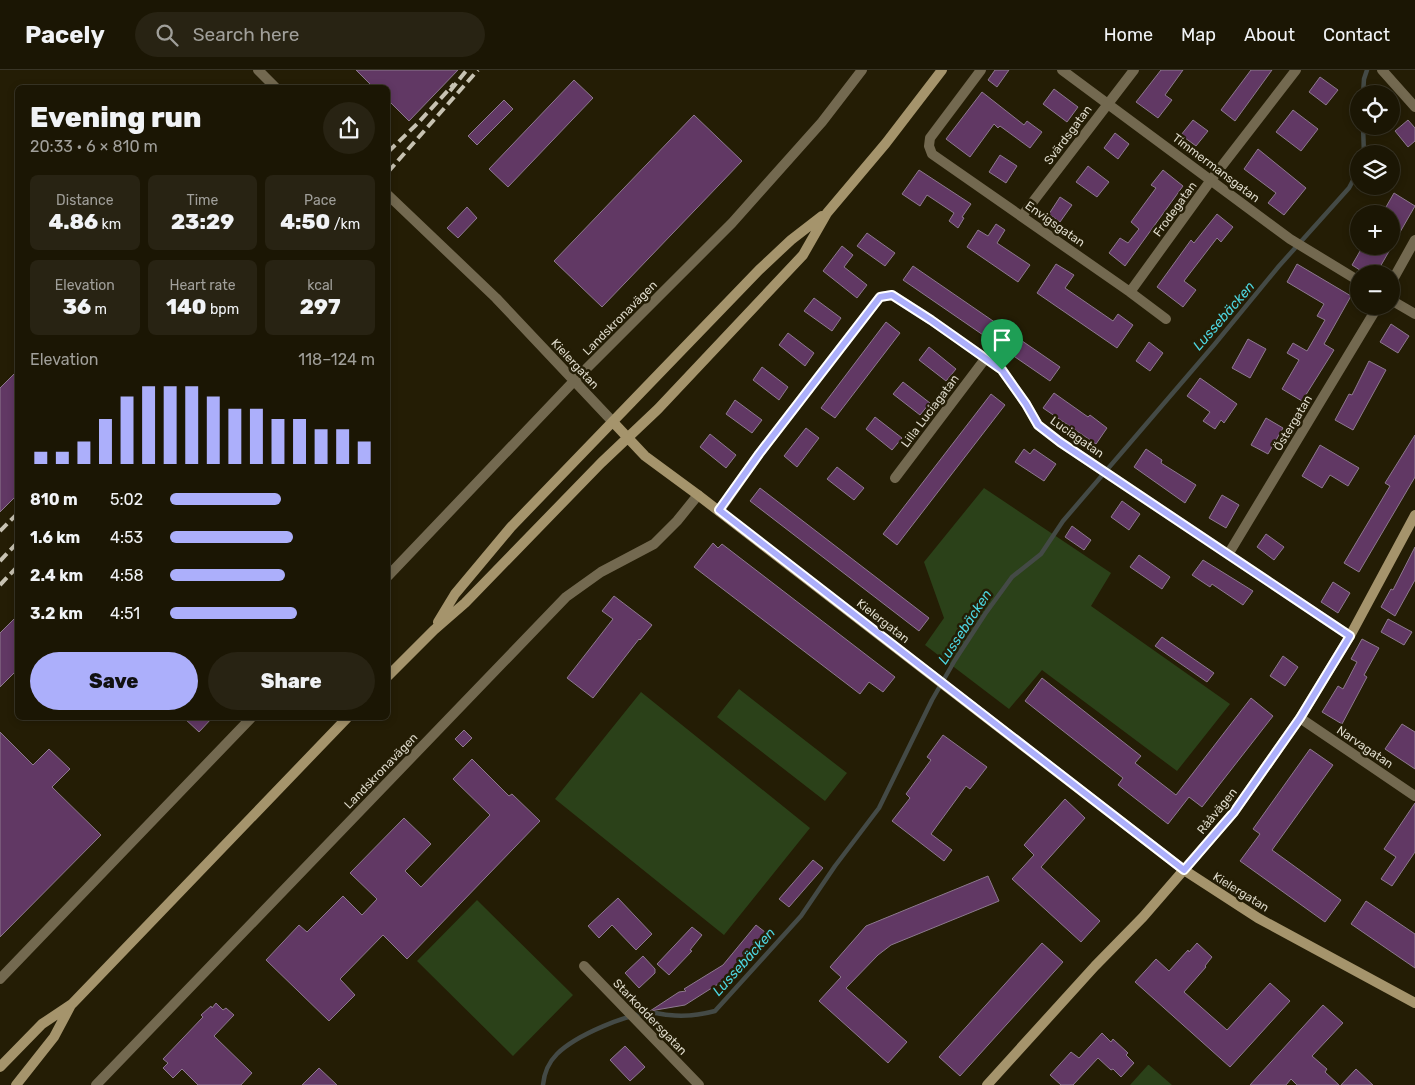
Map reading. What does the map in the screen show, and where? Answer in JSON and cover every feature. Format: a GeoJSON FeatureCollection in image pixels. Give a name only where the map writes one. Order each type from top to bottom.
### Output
{"type":"FeatureCollection","features":[{"type":"Feature","properties":{"kind":"main road"},"geometry":{"type":"LineString","coordinates":[[390,674],[434,630],[465,603],[713,352],[803,255],[827,213],[886,143],[942,70]]}},
{"type":"Feature","properties":{"kind":"main road"},"geometry":{"type":"LineString","coordinates":[[434,630],[455,594],[511,527],[759,270],[791,240],[827,213]]}},
{"type":"Feature","properties":{"kind":"main road","name":"Kielergatan"},"geometry":{"type":"LineString","coordinates":[[613,422],[645,456],[719,510],[1184,870],[1258,918],[1415,1003]]}},
{"type":"Feature","properties":{"kind":"main road","name":"Rååvägen"},"geometry":{"type":"LineString","coordinates":[[987,1085],[1184,870],[1234,812],[1300,718],[1350,636],[1411,531],[1415,515]]}},
{"type":"Feature","properties":{"kind":"main road"},"geometry":{"type":"LineString","coordinates":[[0,1067],[42,1024],[72,1004],[345,720]]}},
{"type":"Feature","properties":{"kind":"main road"},"geometry":{"type":"LineString","coordinates":[[16,1085],[54,1037],[72,1004]]}},
{"type":"Feature","properties":{"kind":"street"},"geometry":{"type":"LineString","coordinates":[[258,70],[273,85]]}},
{"type":"Feature","properties":{"kind":"street","name":"Landskronavägen"},"geometry":{"type":"LineString","coordinates":[[390,574],[574,382],[732,223],[822,122],[862,70]]}},
{"type":"Feature","properties":{"kind":"street","name":"Envigsgatan"},"geometry":{"type":"LineString","coordinates":[[981,70],[930,138],[930,151],[934,157],[1022,216],[1166,319]]}},
{"type":"Feature","properties":{"kind":"street","name":"Timmermansgatan"},"geometry":{"type":"LineString","coordinates":[[1062,70],[1290,239],[1350,276]]}},
{"type":"Feature","properties":{"kind":"street","name":"Svärdsgatan"},"geometry":{"type":"LineString","coordinates":[[1022,216],[1134,70]]}},
{"type":"Feature","properties":{"kind":"street","name":"Frodegatan"},"geometry":{"type":"LineString","coordinates":[[1130,292],[1211,180],[1296,70]]}},
{"type":"Feature","properties":{"kind":"street"},"geometry":{"type":"LineString","coordinates":[[1382,70],[1415,107]]}},
{"type":"Feature","properties":{"kind":"street","name":"Kielergatan"},"geometry":{"type":"LineString","coordinates":[[390,197],[496,298],[613,422]]}},
{"type":"Feature","properties":{"kind":"street"},"geometry":{"type":"LineString","coordinates":[[1400,268],[1415,240]]}},
{"type":"Feature","properties":{"kind":"street","name":"Luciagatan"},"geometry":{"type":"LineString","coordinates":[[719,510],[759,454],[880,297],[892,295],[1002,370],[1038,425],[1060,442],[1350,636]]}},
{"type":"Feature","properties":{"kind":"street"},"geometry":{"type":"LineString","coordinates":[[1400,305],[1415,314]]}},
{"type":"Feature","properties":{"kind":"street","name":"Östergatan"},"geometry":{"type":"LineString","coordinates":[[1228,553],[1373,315]]}},
{"type":"Feature","properties":{"kind":"street","name":"Lilla Luciagatan"},"geometry":{"type":"LineString","coordinates":[[895,478],[985,359]]}},
{"type":"Feature","properties":{"kind":"street","name":"Landskronavägen"},"geometry":{"type":"LineString","coordinates":[[96,1085],[566,597],[601,572],[654,544],[677,522],[698,495]]}},
{"type":"Feature","properties":{"kind":"street","name":"Narvagatan"},"geometry":{"type":"LineString","coordinates":[[1300,718],[1415,796]]}},
{"type":"Feature","properties":{"kind":"street"},"geometry":{"type":"LineString","coordinates":[[0,979],[250,720]]}},
{"type":"Feature","properties":{"kind":"street","name":"Starkoddersgatan"},"geometry":{"type":"LineString","coordinates":[[584,966],[699,1085]]}},
{"type":"Feature","properties":{"kind":"green space"},"geometry":{"type":"Polygon","coordinates":[[[984,488],[1111,573],[1091,606],[1230,704],[1177,771],[1042,670],[1009,709],[925,645],[944,618],[924,562],[984,488]]]}},
{"type":"Feature","properties":{"kind":"green space"},"geometry":{"type":"Polygon","coordinates":[[[739,689],[847,773],[825,801],[717,717],[739,689]]]}},
{"type":"Feature","properties":{"kind":"green space"},"geometry":{"type":"Polygon","coordinates":[[[641,692],[810,828],[724,935],[555,799],[641,692]]]}},
{"type":"Feature","properties":{"kind":"green space"},"geometry":{"type":"Polygon","coordinates":[[[477,900],[573,995],[513,1056],[417,961],[477,900]]]}},
{"type":"Feature","properties":{"kind":"green space"},"geometry":{"type":"Polygon","coordinates":[[[1149,1065],[1172,1085],[1130,1085],[1149,1065]]]}},
{"type":"Feature","properties":{"kind":"building"},"geometry":{"type":"Polygon","coordinates":[[[356,70],[458,70],[409,121],[390,102],[390,85],[371,85],[356,70]]]}},
{"type":"Feature","properties":{"kind":"building"},"geometry":{"type":"Polygon","coordinates":[[[995,70],[1009,70],[997,87],[988,80],[995,70]]]}},
{"type":"Feature","properties":{"kind":"building"},"geometry":{"type":"Polygon","coordinates":[[[1161,70],[1183,70],[1165,95],[1172,100],[1158,118],[1136,102],[1161,70]]]}},
{"type":"Feature","properties":{"kind":"building"},"geometry":{"type":"Polygon","coordinates":[[[1251,70],[1272,70],[1235,121],[1221,110],[1251,70]]]}},
{"type":"Feature","properties":{"kind":"building"},"geometry":{"type":"Polygon","coordinates":[[[1320,77],[1338,90],[1326,105],[1309,92],[1320,77]]]}},
{"type":"Feature","properties":{"kind":"building"},"geometry":{"type":"Polygon","coordinates":[[[574,80],[593,98],[508,187],[489,169],[574,80]]]}},
{"type":"Feature","properties":{"kind":"building"},"geometry":{"type":"Polygon","coordinates":[[[1054,89],[1078,107],[1067,122],[1043,104],[1054,89]]]}},
{"type":"Feature","properties":{"kind":"building"},"geometry":{"type":"Polygon","coordinates":[[[982,92],[1024,125],[1027,121],[1042,132],[1030,148],[1000,126],[998,128],[994,124],[970,157],[946,139],[982,92]]]}},
{"type":"Feature","properties":{"kind":"building"},"geometry":{"type":"Polygon","coordinates":[[[504,100],[513,109],[477,145],[468,136],[504,100]]]}},
{"type":"Feature","properties":{"kind":"building"},"geometry":{"type":"Polygon","coordinates":[[[1293,110],[1318,129],[1301,151],[1276,132],[1293,110]]]}},
{"type":"Feature","properties":{"kind":"building"},"geometry":{"type":"Polygon","coordinates":[[[694,115],[742,161],[602,307],[554,261],[694,115]]]}},
{"type":"Feature","properties":{"kind":"building"},"geometry":{"type":"Polygon","coordinates":[[[1193,120],[1208,131],[1196,146],[1181,135],[1193,120]]]}},
{"type":"Feature","properties":{"kind":"building"},"geometry":{"type":"Polygon","coordinates":[[[1408,120],[1415,128],[1415,141],[1408,147],[1398,135],[1400,135],[1400,127],[1408,120]]]}},
{"type":"Feature","properties":{"kind":"building"},"geometry":{"type":"Polygon","coordinates":[[[1115,133],[1129,144],[1118,159],[1104,148],[1115,133]]]}},
{"type":"Feature","properties":{"kind":"building"},"geometry":{"type":"Polygon","coordinates":[[[1258,149],[1306,188],[1284,215],[1268,203],[1276,193],[1244,169],[1258,149]]]}},
{"type":"Feature","properties":{"kind":"building"},"geometry":{"type":"Polygon","coordinates":[[[1000,155],[1017,166],[1006,183],[989,172],[1000,155]]]}},
{"type":"Feature","properties":{"kind":"building"},"geometry":{"type":"Polygon","coordinates":[[[1088,166],[1109,182],[1097,197],[1076,182],[1088,166]]]}},
{"type":"Feature","properties":{"kind":"building"},"geometry":{"type":"Polygon","coordinates":[[[919,170],[971,204],[962,217],[964,218],[958,228],[949,221],[954,213],[927,195],[920,206],[902,194],[919,170]]]}},
{"type":"Feature","properties":{"kind":"building"},"geometry":{"type":"Polygon","coordinates":[[[1163,170],[1183,186],[1125,266],[1109,253],[1120,238],[1128,243],[1139,229],[1131,222],[1156,188],[1151,185],[1163,170]]]}},
{"type":"Feature","properties":{"kind":"building"},"geometry":{"type":"Polygon","coordinates":[[[1393,195],[1397,195],[1415,206],[1400,232],[1400,205],[1387,205],[1393,195]]]}},
{"type":"Feature","properties":{"kind":"building"},"geometry":{"type":"Polygon","coordinates":[[[1060,197],[1072,205],[1060,222],[1049,214],[1060,197]]]}},
{"type":"Feature","properties":{"kind":"building"},"geometry":{"type":"Polygon","coordinates":[[[467,207],[477,218],[458,238],[447,228],[467,207]]]}},
{"type":"Feature","properties":{"kind":"building"},"geometry":{"type":"Polygon","coordinates":[[[1217,214],[1233,227],[1221,242],[1217,238],[1184,281],[1196,290],[1183,307],[1157,287],[1191,240],[1194,243],[1217,214]]]}},
{"type":"Feature","properties":{"kind":"building"},"geometry":{"type":"Polygon","coordinates":[[[996,224],[1005,230],[997,243],[1030,265],[1018,282],[967,247],[978,230],[988,236],[996,224]]]}},
{"type":"Feature","properties":{"kind":"building"},"geometry":{"type":"Polygon","coordinates":[[[867,233],[895,253],[885,266],[857,246],[867,233]]]}},
{"type":"Feature","properties":{"kind":"building"},"geometry":{"type":"Polygon","coordinates":[[[842,246],[853,255],[844,267],[867,285],[857,298],[823,271],[842,246]]]}},
{"type":"Feature","properties":{"kind":"building"},"geometry":{"type":"Polygon","coordinates":[[[1358,255],[1387,255],[1381,265],[1352,265],[1358,255]]]}},
{"type":"Feature","properties":{"kind":"building"},"geometry":{"type":"Polygon","coordinates":[[[1056,264],[1074,275],[1065,288],[1113,321],[1118,314],[1133,325],[1117,348],[1037,293],[1056,264]]]}},
{"type":"Feature","properties":{"kind":"building"},"geometry":{"type":"Polygon","coordinates":[[[1297,264],[1350,295],[1324,344],[1334,350],[1302,401],[1282,389],[1299,360],[1287,353],[1293,343],[1307,351],[1325,320],[1317,316],[1324,304],[1287,282],[1297,264]]]}},
{"type":"Feature","properties":{"kind":"building"},"geometry":{"type":"Polygon","coordinates":[[[913,266],[1060,367],[1050,381],[903,280],[913,266]]]}},
{"type":"Feature","properties":{"kind":"building"},"geometry":{"type":"Polygon","coordinates":[[[814,298],[841,318],[832,331],[804,311],[814,298]]]}},
{"type":"Feature","properties":{"kind":"building"},"geometry":{"type":"Polygon","coordinates":[[[886,322],[900,333],[835,418],[821,408],[886,322]]]}},
{"type":"Feature","properties":{"kind":"building"},"geometry":{"type":"Polygon","coordinates":[[[1391,324],[1409,336],[1398,353],[1380,342],[1391,324]]]}},
{"type":"Feature","properties":{"kind":"building"},"geometry":{"type":"Polygon","coordinates":[[[788,333],[814,353],[805,366],[779,345],[788,333]]]}},
{"type":"Feature","properties":{"kind":"building"},"geometry":{"type":"Polygon","coordinates":[[[1248,339],[1266,349],[1250,378],[1232,368],[1248,339]]]}},
{"type":"Feature","properties":{"kind":"building"},"geometry":{"type":"Polygon","coordinates":[[[1149,342],[1163,353],[1150,371],[1136,361],[1149,342]]]}},
{"type":"Feature","properties":{"kind":"building"},"geometry":{"type":"Polygon","coordinates":[[[929,347],[956,369],[946,381],[919,360],[929,347]]]}},
{"type":"Feature","properties":{"kind":"building"},"geometry":{"type":"Polygon","coordinates":[[[1369,361],[1386,370],[1353,430],[1335,420],[1349,394],[1352,395],[1369,361]]]}},
{"type":"Feature","properties":{"kind":"building"},"geometry":{"type":"Polygon","coordinates":[[[762,367],[788,387],[779,400],[753,380],[762,367]]]}},
{"type":"Feature","properties":{"kind":"building"},"geometry":{"type":"Polygon","coordinates":[[[15,373],[15,497],[0,512],[0,388],[15,373]]]}},
{"type":"Feature","properties":{"kind":"building"},"geometry":{"type":"Polygon","coordinates":[[[1200,378],[1237,404],[1224,423],[1221,420],[1215,429],[1203,421],[1210,412],[1187,396],[1200,378]]]}},
{"type":"Feature","properties":{"kind":"building"},"geometry":{"type":"Polygon","coordinates":[[[903,382],[930,403],[920,415],[893,394],[903,382]]]}},
{"type":"Feature","properties":{"kind":"building"},"geometry":{"type":"Polygon","coordinates":[[[1054,393],[1107,428],[1096,444],[1043,408],[1054,393]]]}},
{"type":"Feature","properties":{"kind":"building"},"geometry":{"type":"Polygon","coordinates":[[[991,394],[1005,405],[897,545],[883,534],[991,394]]]}},
{"type":"Feature","properties":{"kind":"building"},"geometry":{"type":"Polygon","coordinates":[[[735,400],[762,420],[752,433],[726,414],[735,400]]]}},
{"type":"Feature","properties":{"kind":"building"},"geometry":{"type":"Polygon","coordinates":[[[875,417],[902,438],[892,450],[866,429],[875,417]]]}},
{"type":"Feature","properties":{"kind":"building"},"geometry":{"type":"Polygon","coordinates":[[[1266,418],[1283,428],[1268,454],[1251,445],[1266,418]]]}},
{"type":"Feature","properties":{"kind":"building"},"geometry":{"type":"Polygon","coordinates":[[[806,428],[819,438],[797,467],[784,456],[806,428]]]}},
{"type":"Feature","properties":{"kind":"building"},"geometry":{"type":"Polygon","coordinates":[[[710,434],[736,455],[726,468],[700,447],[710,434]]]}},
{"type":"Feature","properties":{"kind":"building"},"geometry":{"type":"Polygon","coordinates":[[[1415,435],[1415,477],[1359,572],[1344,563],[1390,486],[1385,483],[1415,435]]]}},
{"type":"Feature","properties":{"kind":"building"},"geometry":{"type":"Polygon","coordinates":[[[1320,445],[1359,468],[1348,486],[1330,475],[1322,488],[1302,476],[1320,445]]]}},
{"type":"Feature","properties":{"kind":"building"},"geometry":{"type":"Polygon","coordinates":[[[1024,449],[1030,454],[1034,449],[1056,464],[1044,481],[1015,462],[1024,449]]]}},
{"type":"Feature","properties":{"kind":"building"},"geometry":{"type":"Polygon","coordinates":[[[1146,449],[1162,460],[1161,463],[1196,485],[1185,503],[1134,467],[1146,449]]]}},
{"type":"Feature","properties":{"kind":"building"},"geometry":{"type":"Polygon","coordinates":[[[837,467],[864,488],[854,500],[827,479],[837,467]]]}},
{"type":"Feature","properties":{"kind":"building"},"geometry":{"type":"Polygon","coordinates":[[[760,488],[929,618],[919,631],[750,501],[760,488]]]}},
{"type":"Feature","properties":{"kind":"building"},"geometry":{"type":"Polygon","coordinates":[[[1222,495],[1239,505],[1226,528],[1209,518],[1222,495]]]}},
{"type":"Feature","properties":{"kind":"building"},"geometry":{"type":"Polygon","coordinates":[[[1122,501],[1140,514],[1129,530],[1111,517],[1122,501]]]}},
{"type":"Feature","properties":{"kind":"building"},"geometry":{"type":"Polygon","coordinates":[[[1072,526],[1091,540],[1084,550],[1065,537],[1072,526]]]}},
{"type":"Feature","properties":{"kind":"building"},"geometry":{"type":"Polygon","coordinates":[[[1266,534],[1284,547],[1274,560],[1257,547],[1266,534]]]}},
{"type":"Feature","properties":{"kind":"building"},"geometry":{"type":"Polygon","coordinates":[[[713,543],[718,548],[722,544],[895,677],[883,692],[869,682],[860,694],[694,567],[713,543]]]}},
{"type":"Feature","properties":{"kind":"building"},"geometry":{"type":"Polygon","coordinates":[[[1415,547],[1415,580],[1395,616],[1381,607],[1391,589],[1393,590],[1415,547]]]}},
{"type":"Feature","properties":{"kind":"building"},"geometry":{"type":"Polygon","coordinates":[[[1139,555],[1170,577],[1162,589],[1130,567],[1139,555]]]}},
{"type":"Feature","properties":{"kind":"building"},"geometry":{"type":"Polygon","coordinates":[[[1203,560],[1253,591],[1243,605],[1212,584],[1210,587],[1192,575],[1203,560]]]}},
{"type":"Feature","properties":{"kind":"building"},"geometry":{"type":"Polygon","coordinates":[[[1333,582],[1350,593],[1338,613],[1321,602],[1333,582]]]}},
{"type":"Feature","properties":{"kind":"building"},"geometry":{"type":"Polygon","coordinates":[[[614,596],[652,625],[593,698],[567,678],[613,619],[602,611],[614,596]]]}},
{"type":"Feature","properties":{"kind":"building"},"geometry":{"type":"Polygon","coordinates":[[[15,618],[15,672],[0,687],[0,633],[15,618]]]}},
{"type":"Feature","properties":{"kind":"building"},"geometry":{"type":"Polygon","coordinates":[[[1388,619],[1412,632],[1404,645],[1381,632],[1388,619]]]}},
{"type":"Feature","properties":{"kind":"building"},"geometry":{"type":"Polygon","coordinates":[[[1162,637],[1214,673],[1207,682],[1155,646],[1162,637]]]}},
{"type":"Feature","properties":{"kind":"building"},"geometry":{"type":"Polygon","coordinates":[[[1362,639],[1379,648],[1364,675],[1367,677],[1342,724],[1322,712],[1338,686],[1343,689],[1357,662],[1351,659],[1362,639]]]}},
{"type":"Feature","properties":{"kind":"building"},"geometry":{"type":"Polygon","coordinates":[[[1283,656],[1298,667],[1285,686],[1270,676],[1283,656]]]}},
{"type":"Feature","properties":{"kind":"building"},"geometry":{"type":"Polygon","coordinates":[[[1042,678],[1141,756],[1135,763],[1176,795],[1251,698],[1273,716],[1202,807],[1189,797],[1168,824],[1118,785],[1123,778],[1025,701],[1042,678]]]}},
{"type":"Feature","properties":{"kind":"building"},"geometry":{"type":"Polygon","coordinates":[[[186,720],[210,720],[199,732],[186,720]]]}},
{"type":"Feature","properties":{"kind":"building"},"geometry":{"type":"Polygon","coordinates":[[[1402,724],[1415,732],[1415,769],[1385,749],[1402,724]]]}},
{"type":"Feature","properties":{"kind":"building"},"geometry":{"type":"Polygon","coordinates":[[[464,730],[472,738],[463,747],[455,739],[464,730]]]}},
{"type":"Feature","properties":{"kind":"building"},"geometry":{"type":"Polygon","coordinates":[[[0,732],[33,765],[49,749],[70,769],[52,787],[101,835],[0,937],[0,732]]]}},
{"type":"Feature","properties":{"kind":"building"},"geometry":{"type":"Polygon","coordinates":[[[943,735],[987,767],[970,789],[966,786],[931,834],[952,850],[944,861],[892,821],[910,798],[906,794],[931,760],[927,757],[943,735]]]}},
{"type":"Feature","properties":{"kind":"building"},"geometry":{"type":"Polygon","coordinates":[[[1310,749],[1333,765],[1272,850],[1341,900],[1325,922],[1240,861],[1260,834],[1253,829],[1310,749]]]}},
{"type":"Feature","properties":{"kind":"building"},"geometry":{"type":"Polygon","coordinates":[[[472,759],[509,796],[512,794],[540,821],[407,959],[383,935],[340,979],[355,995],[329,1021],[266,960],[299,925],[307,932],[343,896],[362,915],[377,899],[350,873],[404,818],[431,844],[405,871],[421,887],[490,815],[453,779],[472,759]]]}},
{"type":"Feature","properties":{"kind":"building"},"geometry":{"type":"Polygon","coordinates":[[[1065,799],[1085,818],[1041,867],[1100,921],[1081,942],[1012,879],[1034,855],[1024,845],[1065,799]]]}},
{"type":"Feature","properties":{"kind":"building"},"geometry":{"type":"Polygon","coordinates":[[[1415,803],[1415,852],[1392,886],[1381,879],[1396,857],[1384,849],[1415,803]]]}},
{"type":"Feature","properties":{"kind":"building"},"geometry":{"type":"Polygon","coordinates":[[[813,860],[823,868],[789,907],[779,899],[813,860]]]}},
{"type":"Feature","properties":{"kind":"building"},"geometry":{"type":"Polygon","coordinates":[[[988,876],[999,901],[891,945],[878,955],[846,988],[907,1042],[888,1063],[819,1001],[841,977],[830,967],[866,926],[988,876]]]}},
{"type":"Feature","properties":{"kind":"building"},"geometry":{"type":"Polygon","coordinates":[[[618,898],[652,934],[636,950],[612,925],[599,938],[588,926],[618,898]]]}},
{"type":"Feature","properties":{"kind":"building"},"geometry":{"type":"Polygon","coordinates":[[[1366,901],[1415,934],[1415,968],[1351,924],[1366,901]]]}},
{"type":"Feature","properties":{"kind":"building"},"geometry":{"type":"Polygon","coordinates":[[[756,925],[770,936],[738,973],[685,1005],[650,1011],[679,992],[686,991],[684,989],[723,965],[756,925]]]}},
{"type":"Feature","properties":{"kind":"building"},"geometry":{"type":"Polygon","coordinates":[[[692,927],[702,935],[690,950],[692,951],[669,975],[657,964],[692,927]]]}},
{"type":"Feature","properties":{"kind":"building"},"geometry":{"type":"Polygon","coordinates":[[[1042,943],[1063,962],[960,1076],[939,1057],[1042,943]]]}},
{"type":"Feature","properties":{"kind":"building"},"geometry":{"type":"Polygon","coordinates":[[[1197,943],[1212,957],[1206,967],[1184,992],[1227,1030],[1270,983],[1290,1001],[1230,1067],[1135,982],[1156,959],[1169,971],[1197,943]]]}},
{"type":"Feature","properties":{"kind":"building"},"geometry":{"type":"Polygon","coordinates":[[[643,956],[655,969],[655,973],[639,988],[625,973],[643,956]]]}},
{"type":"Feature","properties":{"kind":"building"},"geometry":{"type":"Polygon","coordinates":[[[216,1003],[223,1010],[226,1008],[234,1015],[214,1036],[252,1073],[241,1085],[198,1085],[182,1069],[173,1078],[163,1068],[168,1063],[163,1059],[203,1017],[201,1015],[216,1003]]]}},
{"type":"Feature","properties":{"kind":"building"},"geometry":{"type":"Polygon","coordinates":[[[1323,1005],[1343,1023],[1312,1056],[1327,1069],[1325,1072],[1339,1085],[1297,1085],[1291,1079],[1286,1085],[1250,1085],[1323,1005]]]}},
{"type":"Feature","properties":{"kind":"building"},"geometry":{"type":"Polygon","coordinates":[[[1102,1033],[1111,1042],[1113,1039],[1128,1053],[1126,1055],[1134,1063],[1121,1077],[1098,1058],[1073,1085],[1061,1085],[1050,1075],[1071,1052],[1079,1058],[1102,1033]]]}},
{"type":"Feature","properties":{"kind":"building"},"geometry":{"type":"Polygon","coordinates":[[[625,1046],[645,1067],[630,1081],[610,1060],[625,1046]]]}},
{"type":"Feature","properties":{"kind":"building"},"geometry":{"type":"Polygon","coordinates":[[[319,1068],[337,1085],[302,1085],[319,1068]]]}},
{"type":"Feature","properties":{"kind":"building"},"geometry":{"type":"Polygon","coordinates":[[[1356,1069],[1373,1085],[1341,1085],[1356,1069]]]}},
{"type":"Feature","properties":{"kind":"waterway","name":"Lussebäcken"},"geometry":{"type":"LineString","coordinates":[[1364,85],[1367,70]]}},
{"type":"Feature","properties":{"kind":"waterway","name":"Lussebäcken"},"geometry":{"type":"LineString","coordinates":[[1363,135],[1364,145]]}},
{"type":"Feature","properties":{"kind":"waterway","name":"Lussebäcken"},"geometry":{"type":"LineString","coordinates":[[543,1085],[547,1068],[557,1054],[576,1040],[603,1026],[631,1016],[643,1014],[687,1016],[715,1011],[801,916],[835,866],[879,808],[932,700],[955,660],[1012,577],[1041,554],[1063,521],[1279,266],[1350,186]]}},
{"type":"Feature","properties":{"kind":"railway"},"geometry":{"type":"LineString","coordinates":[[390,170],[478,70]]}},
{"type":"Feature","properties":{"kind":"railway"},"geometry":{"type":"LineString","coordinates":[[450,91],[466,71]]}},
{"type":"Feature","properties":{"kind":"railway"},"geometry":{"type":"LineString","coordinates":[[390,150],[454,84]]}},
{"type":"Feature","properties":{"kind":"railway"},"geometry":{"type":"LineString","coordinates":[[0,531],[15,516]]}},
{"type":"Feature","properties":{"kind":"railway"},"geometry":{"type":"LineString","coordinates":[[0,561],[15,545]]}},
{"type":"Feature","properties":{"kind":"railway"},"geometry":{"type":"LineString","coordinates":[[0,585],[15,569]]}},
{"type":"Feature","properties":{"kind":"route"},"geometry":{"type":"LineString","coordinates":[[892,295],[1002,370],[1038,425],[1060,442],[1350,636],[1300,718],[1234,812],[1184,870],[719,510],[759,454],[880,297],[892,295]]}}]}
